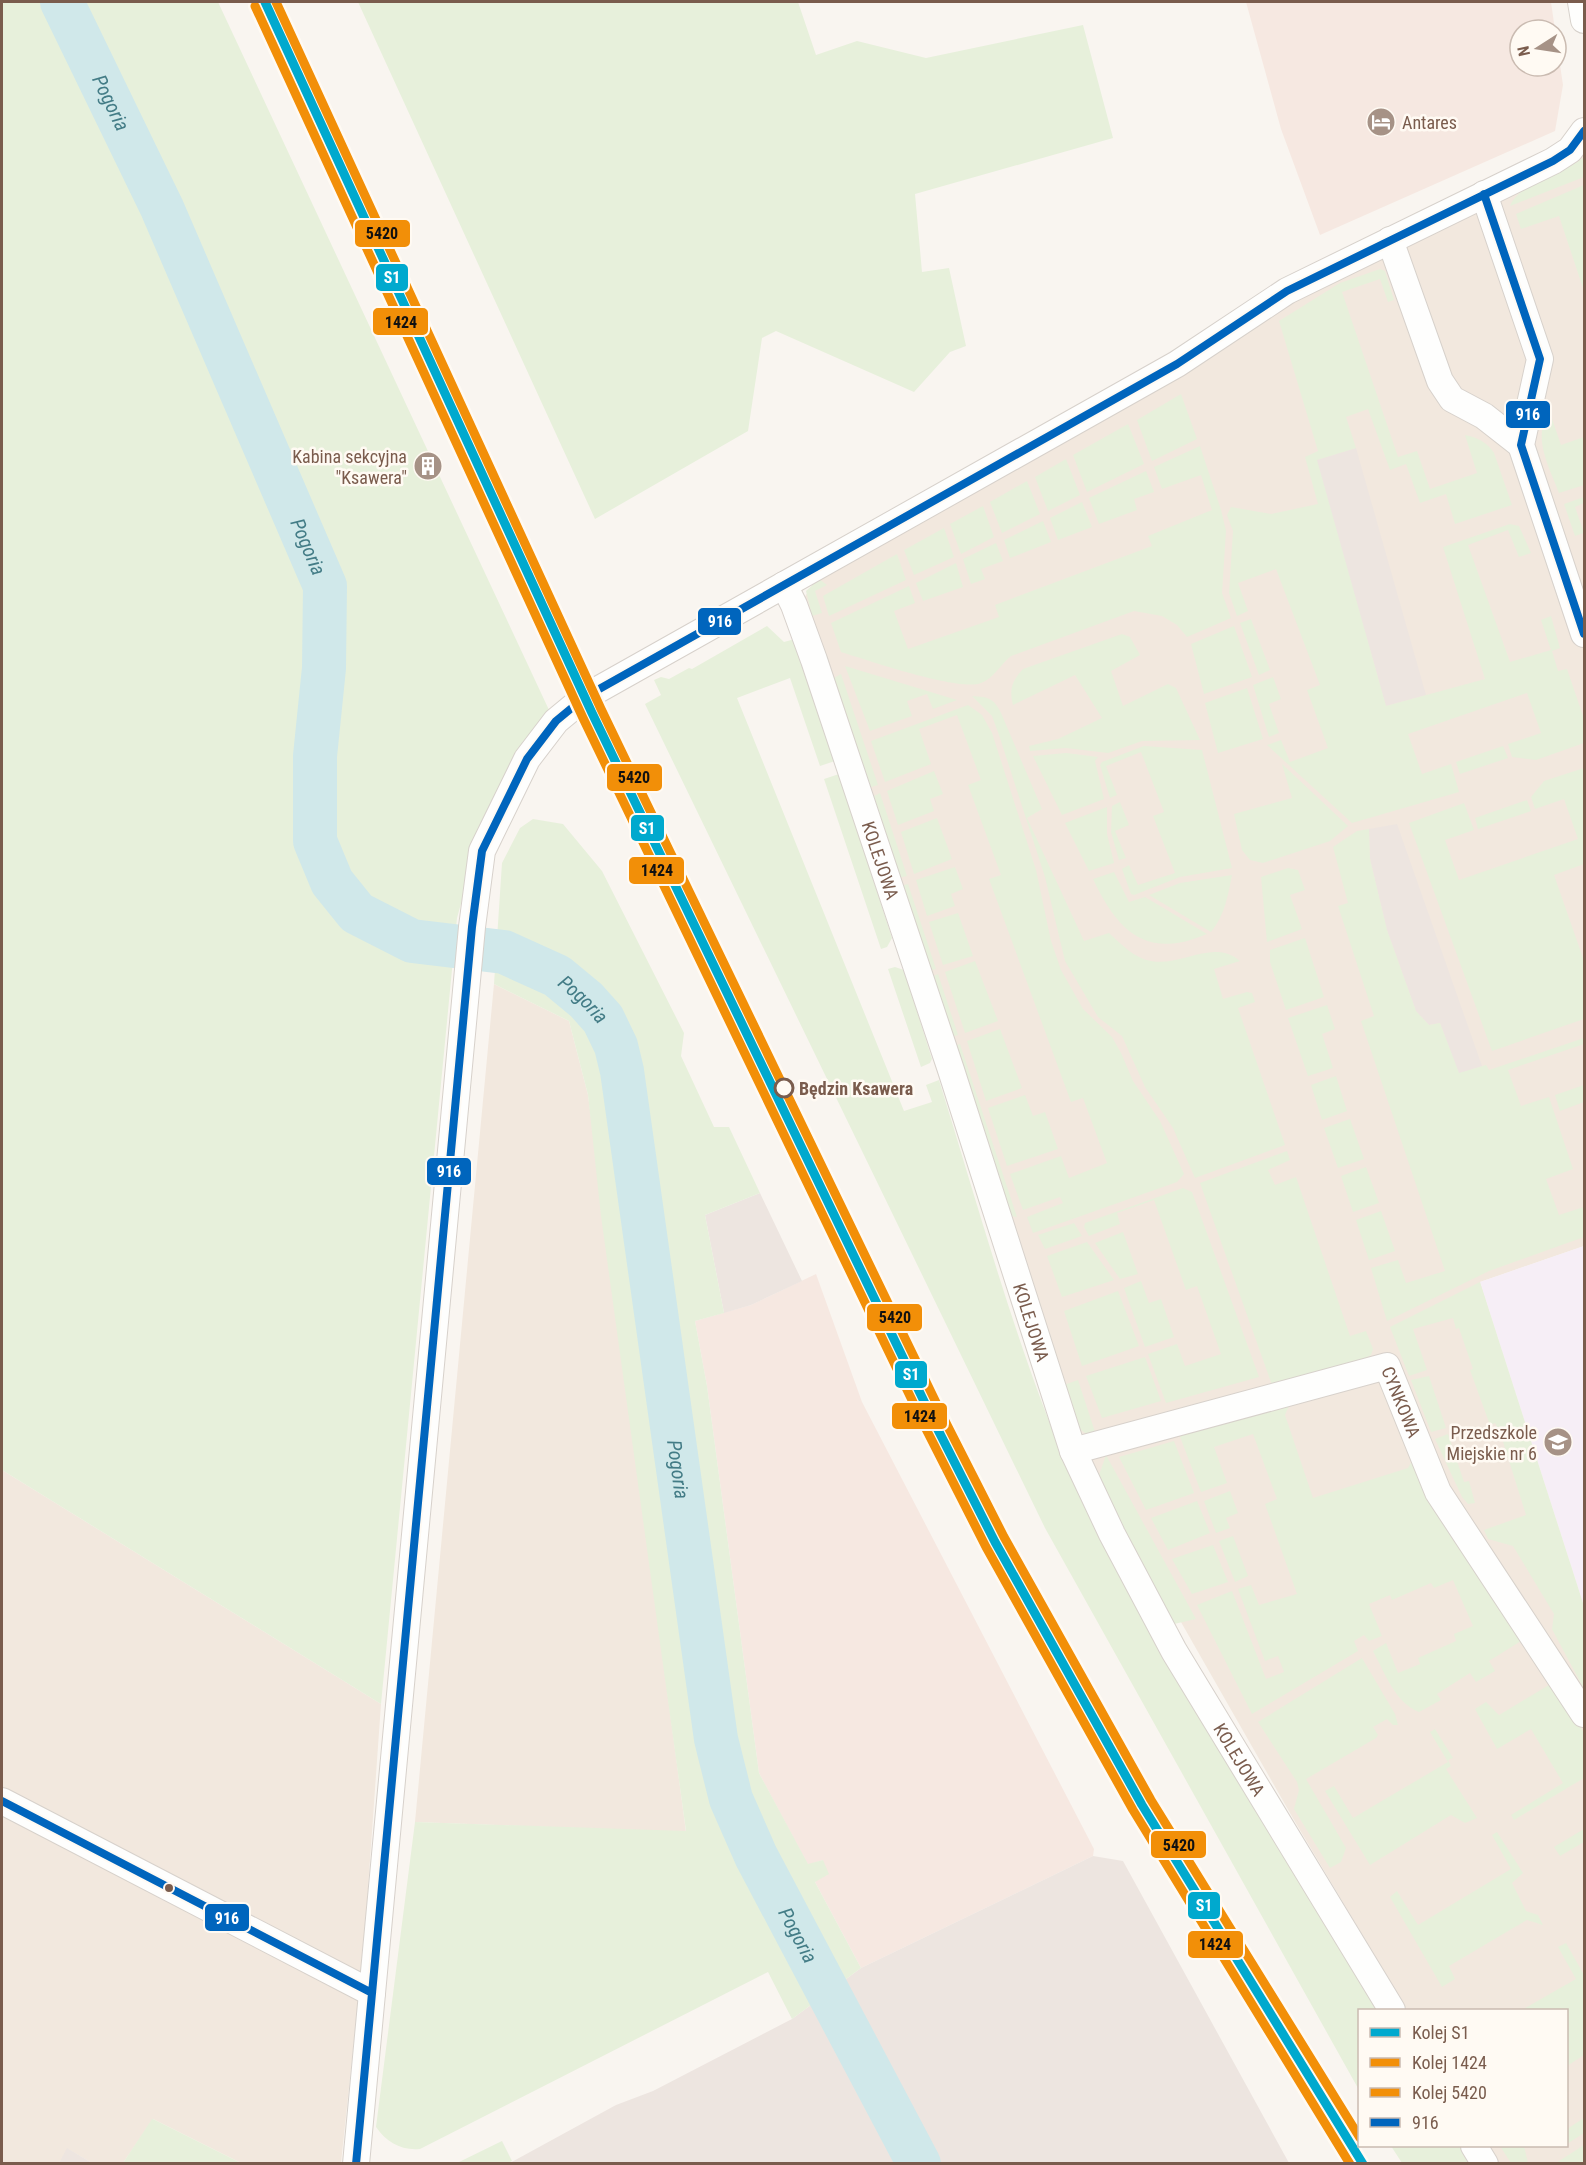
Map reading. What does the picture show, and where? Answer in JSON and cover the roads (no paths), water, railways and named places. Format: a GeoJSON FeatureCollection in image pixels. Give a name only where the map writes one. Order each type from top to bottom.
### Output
{"type":"FeatureCollection","features":[{"type":"Feature","properties":{"kind":"street"},"geometry":{"type":"LineString","coordinates":[[1581,2],[1584,20]]}},
{"type":"Feature","properties":{"kind":"street"},"geometry":{"type":"LineString","coordinates":[[356,2163],[472,927],[482,851],[527,759],[556,721],[585,697],[1178,364],[1287,291],[1553,161],[1570,150],[1584,131]]}},
{"type":"Feature","properties":{"kind":"street"},"geometry":{"type":"LineString","coordinates":[[1484,194],[1540,359],[1521,445],[1584,634]]}},
{"type":"Feature","properties":{"kind":"street"},"geometry":{"type":"LineString","coordinates":[[1390,240],[1440,381],[1452,399],[1484,416],[1521,445]]}},
{"type":"Feature","properties":{"kind":"street","name":"KOLEJOWA"},"geometry":{"type":"LineString","coordinates":[[784,585],[814,660],[951,1070],[1073,1451],[1112,1534],[1174,1651],[1391,2009]]}},
{"type":"Feature","properties":{"kind":"street","name":"CYNKOWA"},"geometry":{"type":"LineString","coordinates":[[1073,1451],[1387,1366],[1438,1492],[1584,1714]]}},
{"type":"Feature","properties":{"kind":"street"},"geometry":{"type":"LineString","coordinates":[[2,1801],[372,1993]]}},
{"type":"Feature","properties":{"kind":"street"},"geometry":{"type":"LineString","coordinates":[[1475,2147],[1485,2163]]}},
{"type":"Feature","properties":{"kind":"waterway","name":"Pogoria"},"geometry":{"type":"LineString","coordinates":[[62,2],[162,208],[325,586],[324,668],[315,756],[315,841],[332,882],[357,913],[412,941],[504,952],[557,976],[586,1000],[603,1019],[616,1046],[622,1071],[716,1739],[731,1799],[756,1856],[919,2164]]}},
{"type":"Feature","properties":{"kind":"rail line","name":"S1"},"geometry":{"type":"LineString","coordinates":[[265,2],[592,713],[934,1422],[995,1542],[1142,1805],[1363,2164]]}},
{"type":"Feature","properties":{"kind":"rail line","name":"5420"},"geometry":{"type":"LineString","coordinates":[[276,2],[601,709],[943,1417],[1004,1537],[1151,1800],[1358,2135]]}},
{"type":"Feature","properties":{"kind":"rail line","name":"1424"},"geometry":{"type":"LineString","coordinates":[[255,6],[583,718],[925,1427],[986,1547],[1133,1810],[1350,2164]]}},
{"type":"Feature","properties":{"kind":"place","name":"Antares"},"geometry":{"type":"Point","coordinates":[1381,122]}},
{"type":"Feature","properties":{"kind":"place","name":"Kabina sekcyjna \"Ksawera\""},"geometry":{"type":"Point","coordinates":[428,466]}},
{"type":"Feature","properties":{"kind":"place","name":"Będzin Ksawera"},"geometry":{"type":"Point","coordinates":[784,1088]}},
{"type":"Feature","properties":{"kind":"place","name":"Przedszkole Miejskie nr 6"},"geometry":{"type":"Point","coordinates":[1558,1442]}}]}
